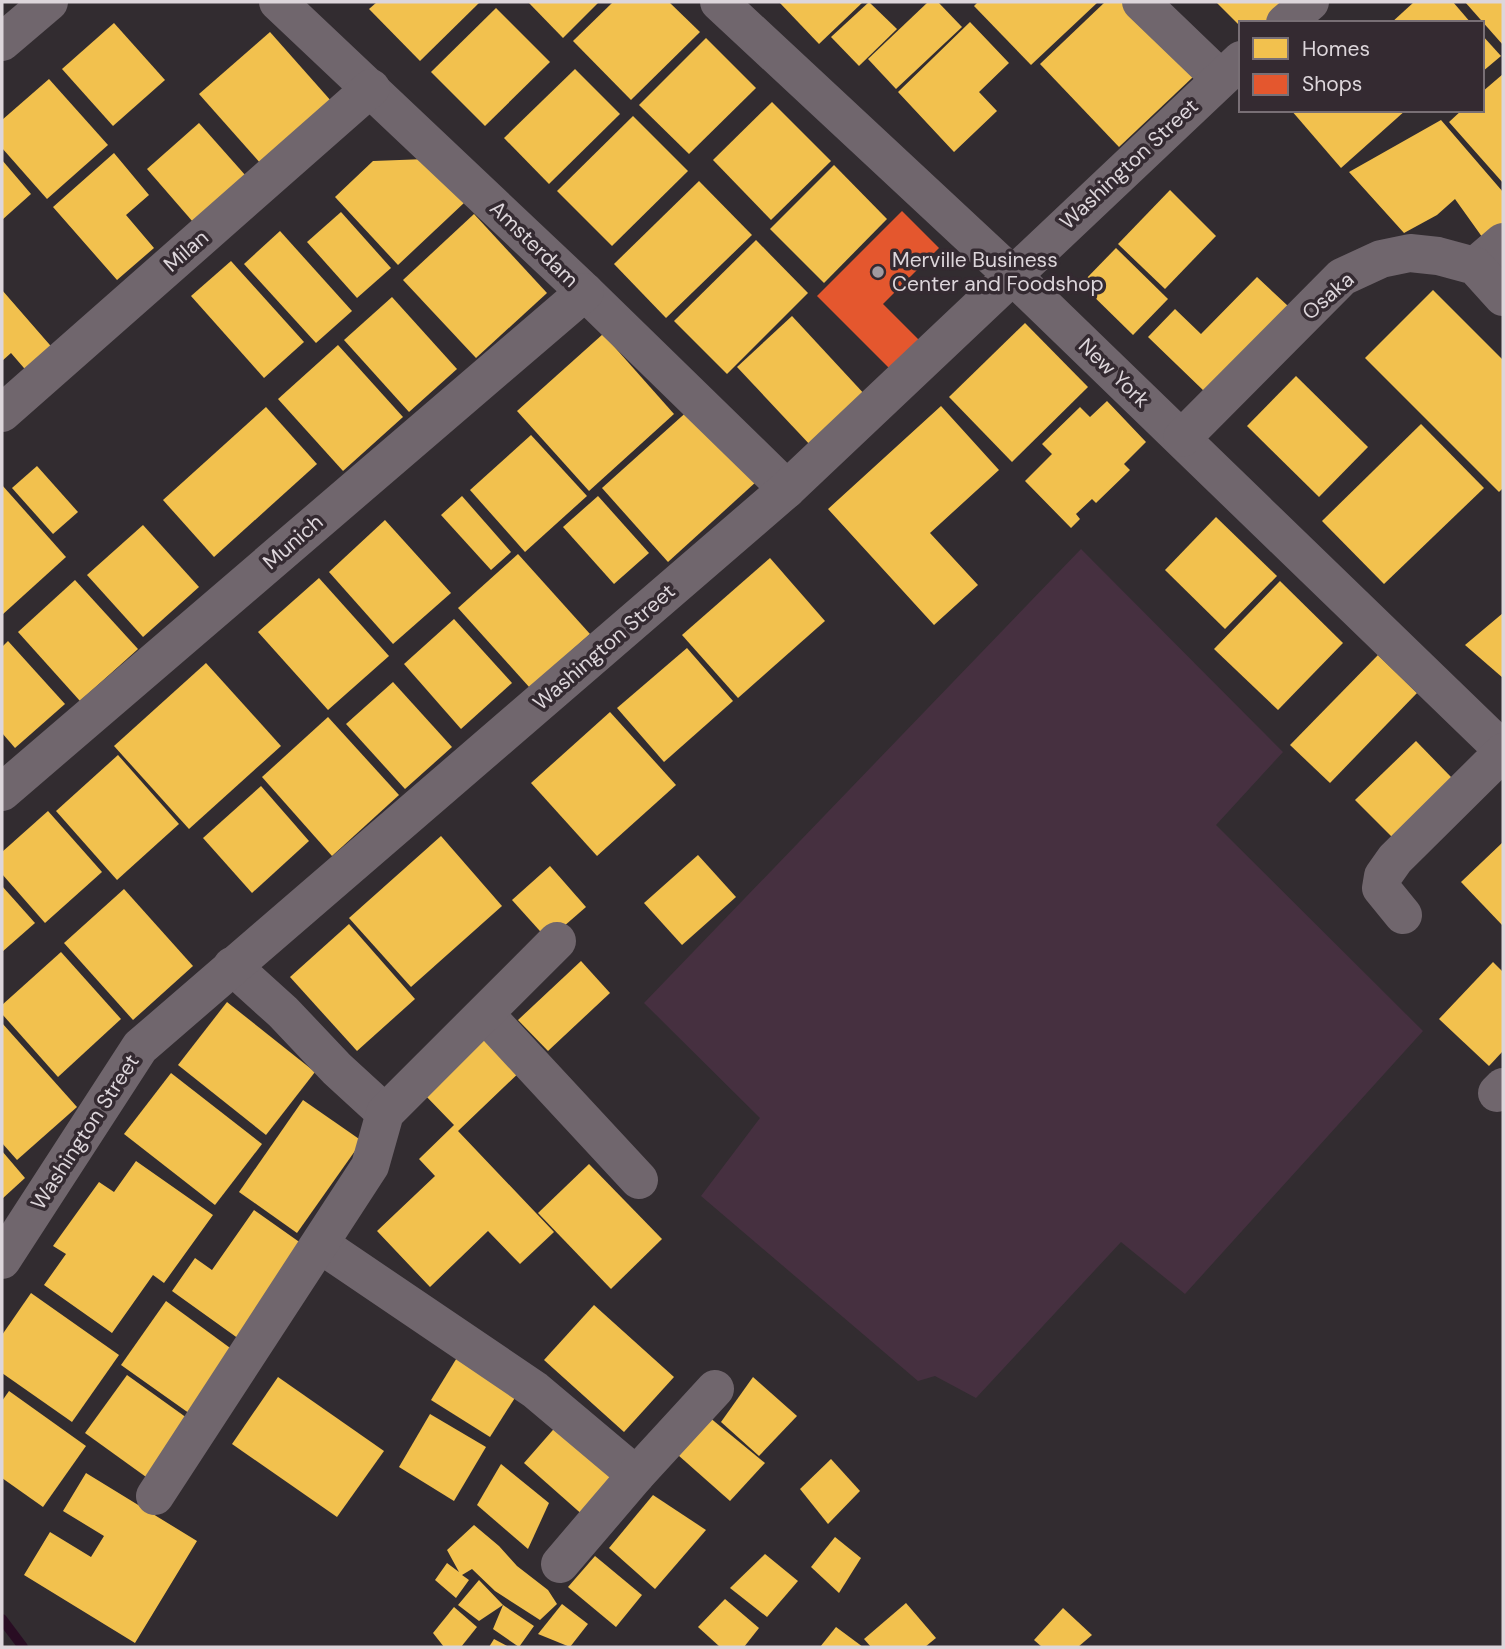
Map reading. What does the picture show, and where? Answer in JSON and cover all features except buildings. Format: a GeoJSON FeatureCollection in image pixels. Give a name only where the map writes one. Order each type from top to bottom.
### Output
{"type":"FeatureCollection","features":[{"type":"Feature","properties":{"kind":"street"},"geometry":{"type":"LineString","coordinates":[[2,42],[49,2]]}},
{"type":"Feature","properties":{"kind":"street","name":"Amsterdam"},"geometry":{"type":"LineString","coordinates":[[278,2],[371,88],[787,489]]}},
{"type":"Feature","properties":{"kind":"street","name":"New York"},"geometry":{"type":"LineString","coordinates":[[719,2],[1012,275],[1503,751]]}},
{"type":"Feature","properties":{"kind":"street"},"geometry":{"type":"LineString","coordinates":[[1141,2],[1230,69]]}},
{"type":"Feature","properties":{"kind":"street"},"geometry":{"type":"LineString","coordinates":[[1287,21],[1310,2]]}},
{"type":"Feature","properties":{"kind":"street","name":"Washington Street"},"geometry":{"type":"LineString","coordinates":[[2,1260],[136,1051],[787,489],[1230,69]]}},
{"type":"Feature","properties":{"kind":"street","name":"Milan"},"geometry":{"type":"LineString","coordinates":[[2,413],[371,88]]}},
{"type":"Feature","properties":{"kind":"street","name":"Osaka"},"geometry":{"type":"LineString","coordinates":[[1182,439],[1342,277],[1381,259],[1410,253],[1438,256],[1489,254],[1503,297]]}},
{"type":"Feature","properties":{"kind":"street","name":"Munich"},"geometry":{"type":"LineString","coordinates":[[2,792],[584,292]]}},
{"type":"Feature","properties":{"kind":"street"},"geometry":{"type":"LineString","coordinates":[[1403,915],[1381,888],[1383,876],[1395,859],[1503,751]]}},
{"type":"Feature","properties":{"kind":"street"},"geometry":{"type":"LineString","coordinates":[[155,1496],[370,1166],[384,1114],[557,941]]}},
{"type":"Feature","properties":{"kind":"street"},"geometry":{"type":"LineString","coordinates":[[232,966],[284,1012],[384,1114]]}},
{"type":"Feature","properties":{"kind":"street"},"geometry":{"type":"LineString","coordinates":[[485,1014],[639,1180]]}},
{"type":"Feature","properties":{"kind":"street"},"geometry":{"type":"LineString","coordinates":[[321,1245],[535,1390],[636,1475]]}},
{"type":"Feature","properties":{"kind":"street"},"geometry":{"type":"LineString","coordinates":[[560,1564],[636,1475],[715,1389]]}},
{"type":"Feature","properties":{"kind":"shaded area"},"geometry":{"type":"Polygon","coordinates":[[[1081,549],[1283,752],[1216,825],[1423,1031],[1185,1294],[1121,1242],[976,1398],[935,1376],[918,1381],[701,1196],[760,1118],[644,1003],[1081,549]]]}},
{"type":"Feature","properties":{"kind":"waterway"},"geometry":{"type":"LineString","coordinates":[[2,1619],[23,1647]]}},
{"type":"Feature","properties":{"kind":"place","name":"Merville Business Center and Foodshop"},"geometry":{"type":"Point","coordinates":[878,272]}}]}
